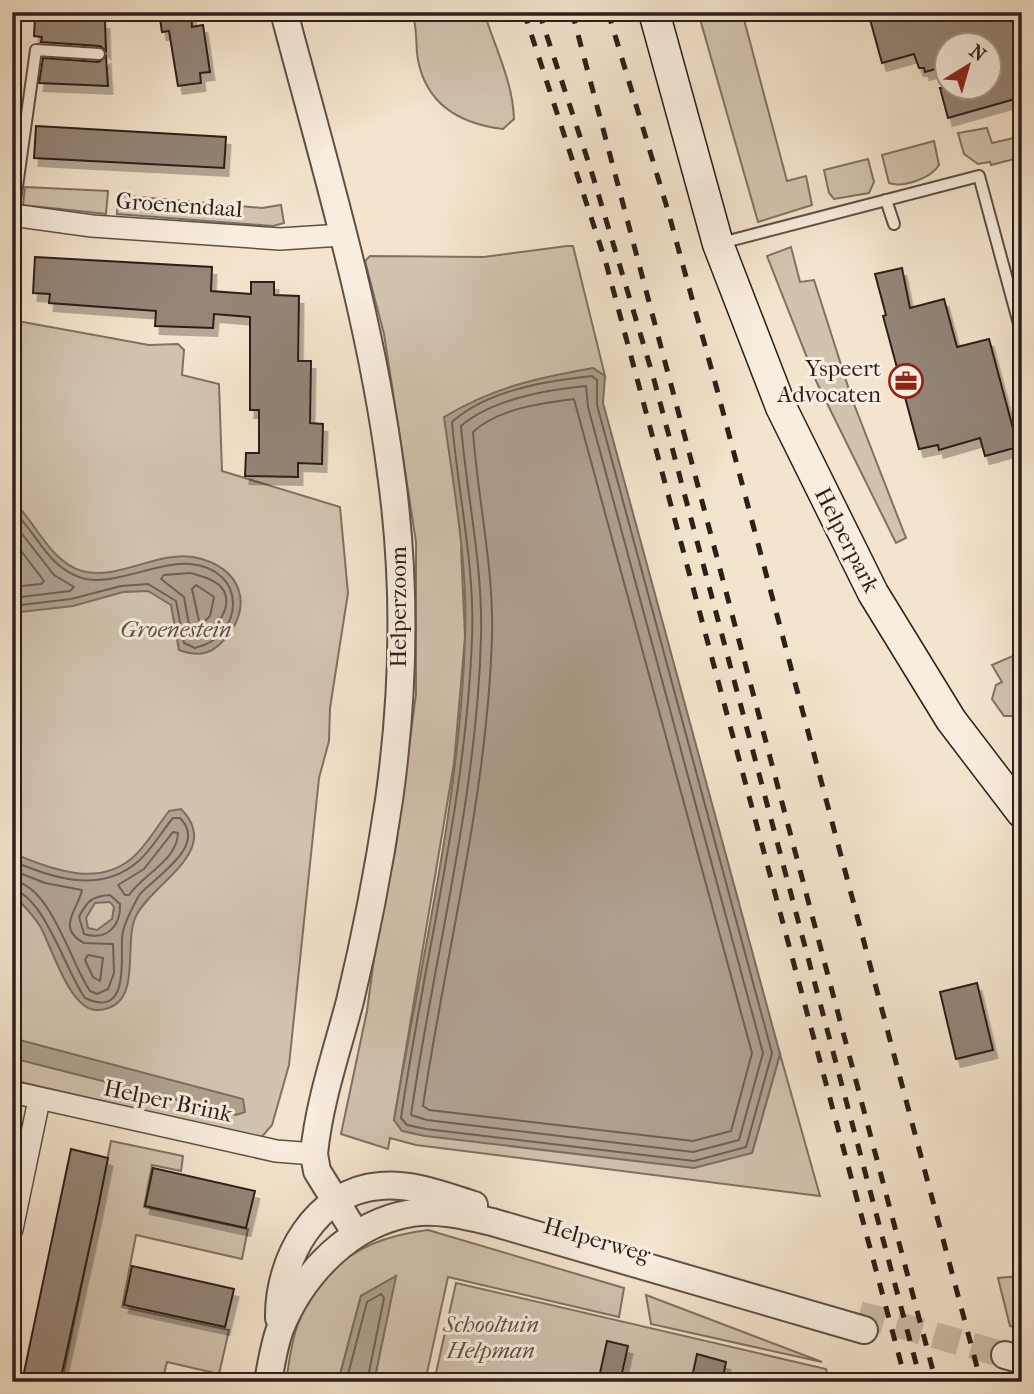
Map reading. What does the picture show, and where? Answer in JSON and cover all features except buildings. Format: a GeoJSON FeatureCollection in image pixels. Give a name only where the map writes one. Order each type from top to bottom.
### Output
{"type":"FeatureCollection","features":[{"type":"Feature","properties":{"kind":"main road","name":"Helperpark"},"geometry":{"type":"LineString","coordinates":[[654,12],[718,244],[781,407],[853,556],[951,720],[1022,813]]}},
{"type":"Feature","properties":{"kind":"street","name":"Helperzoom"},"geometry":{"type":"LineString","coordinates":[[284,12],[342,235],[370,356],[391,473],[399,571],[399,677],[389,798],[373,892],[314,1154]]}},
{"type":"Feature","properties":{"kind":"street","name":"Groenendaal"},"geometry":{"type":"LineString","coordinates":[[13,215],[92,226],[280,239],[342,235]]}},
{"type":"Feature","properties":{"kind":"street","name":"Helper Brink"},"geometry":{"type":"LineString","coordinates":[[12,1092],[38,1100],[276,1151],[314,1154]]}},
{"type":"Feature","properties":{"kind":"street"},"geometry":{"type":"LineString","coordinates":[[14,1214],[38,1100]]}},
{"type":"Feature","properties":{"kind":"street"},"geometry":{"type":"LineString","coordinates":[[279,1331],[295,1300],[324,1260],[356,1234],[317,1171],[314,1154]]}},
{"type":"Feature","properties":{"kind":"street","name":"Helperweg"},"geometry":{"type":"LineString","coordinates":[[335,1202],[377,1186],[424,1190],[862,1322],[463,1215],[411,1213],[356,1234]]}},
{"type":"Feature","properties":{"kind":"street"},"geometry":{"type":"LineString","coordinates":[[268,1382],[279,1331],[279,1304],[292,1253],[321,1212],[335,1202]]}},
{"type":"Feature","properties":{"kind":"lane"},"geometry":{"type":"LineString","coordinates":[[13,215],[36,50],[99,54]]}},
{"type":"Feature","properties":{"kind":"lane"},"geometry":{"type":"LineString","coordinates":[[718,244],[979,176],[1022,334]]}},
{"type":"Feature","properties":{"kind":"lane"},"geometry":{"type":"LineString","coordinates":[[887,200],[894,224]]}},
{"type":"Feature","properties":{"kind":"green space"},"geometry":{"type":"Polygon","coordinates":[[[412,12],[484,12],[507,78],[513,105],[514,119],[503,129],[473,123],[448,110],[438,101],[429,89],[418,60],[412,12]]]}},
{"type":"Feature","properties":{"kind":"green space"},"geometry":{"type":"Polygon","coordinates":[[[698,12],[742,12],[787,181],[806,176],[812,205],[758,222],[698,12]]]}},
{"type":"Feature","properties":{"kind":"green space"},"geometry":{"type":"Polygon","coordinates":[[[987,128],[992,143],[1022,136],[1022,157],[991,165],[990,162],[978,164],[964,154],[958,133],[987,128]]]}},
{"type":"Feature","properties":{"kind":"green space"},"geometry":{"type":"Polygon","coordinates":[[[934,141],[939,165],[935,170],[924,178],[909,183],[889,183],[882,155],[934,141]]]}},
{"type":"Feature","properties":{"kind":"green space"},"geometry":{"type":"Polygon","coordinates":[[[868,159],[874,182],[869,193],[834,199],[829,193],[824,170],[868,159]]]}},
{"type":"Feature","properties":{"kind":"green space"},"geometry":{"type":"Polygon","coordinates":[[[25,187],[108,191],[106,214],[23,205],[25,187]]]}},
{"type":"Feature","properties":{"kind":"green space"},"geometry":{"type":"Polygon","coordinates":[[[118,195],[262,208],[281,205],[284,223],[273,226],[117,214],[118,195]]]}},
{"type":"Feature","properties":{"kind":"green space"},"geometry":{"type":"Polygon","coordinates":[[[573,246],[605,376],[593,368],[461,548],[465,637],[454,763],[394,1120],[752,1153],[780,1054],[820,1196],[416,1145],[390,1138],[388,1149],[341,1134],[367,1011],[376,944],[396,846],[416,694],[416,542],[384,334],[365,261],[370,256],[484,257],[573,246]]]}},
{"type":"Feature","properties":{"kind":"green space"},"geometry":{"type":"Polygon","coordinates":[[[791,247],[800,282],[814,280],[852,399],[906,538],[896,543],[817,383],[767,256],[791,247]]]}},
{"type":"Feature","properties":{"kind":"green space","name":"Groenestein"},"geometry":{"type":"Polygon","coordinates":[[[12,320],[149,345],[178,344],[184,350],[182,375],[219,384],[222,471],[340,507],[348,593],[330,708],[329,741],[319,778],[289,1065],[272,1125],[261,1138],[12,1080],[12,320]]]}},
{"type":"Feature","properties":{"kind":"green space"},"geometry":{"type":"Polygon","coordinates":[[[1022,652],[1022,716],[1004,716],[992,699],[996,685],[1002,682],[992,665],[1022,652]]]}},
{"type":"Feature","properties":{"kind":"green space"},"geometry":{"type":"Polygon","coordinates":[[[111,1141],[183,1156],[181,1171],[152,1165],[144,1207],[248,1229],[242,1259],[136,1235],[122,1307],[229,1330],[219,1374],[167,1362],[162,1382],[62,1382],[111,1141]]]}},
{"type":"Feature","properties":{"kind":"green space"},"geometry":{"type":"Polygon","coordinates":[[[428,1230],[624,1288],[619,1317],[448,1277],[425,1382],[374,1382],[395,1277],[361,1296],[338,1382],[286,1382],[298,1324],[307,1303],[333,1270],[348,1257],[385,1239],[428,1230]]]}},
{"type":"Feature","properties":{"kind":"green space"},"geometry":{"type":"Polygon","coordinates":[[[1022,1276],[1022,1330],[1010,1326],[998,1278],[1022,1276]]]}},
{"type":"Feature","properties":{"kind":"green space","name":"Schooltuin Helpman"},"geometry":{"type":"Polygon","coordinates":[[[456,1283],[826,1369],[830,1382],[434,1382],[456,1283]]]}},
{"type":"Feature","properties":{"kind":"green space"},"geometry":{"type":"Polygon","coordinates":[[[646,1295],[822,1362],[651,1324],[646,1295]]]}},
{"type":"Feature","properties":{"kind":"water"},"geometry":{"type":"Polygon","coordinates":[[[593,368],[605,376],[603,403],[780,1054],[752,1153],[694,1168],[425,1136],[402,1131],[394,1120],[438,880],[462,699],[464,583],[444,417],[480,398],[516,385],[593,368]]]}},
{"type":"Feature","properties":{"kind":"water"},"geometry":{"type":"Polygon","coordinates":[[[12,500],[52,550],[71,566],[82,571],[109,572],[179,556],[210,562],[223,569],[239,590],[241,602],[233,629],[217,647],[207,652],[197,654],[179,650],[171,605],[148,591],[123,592],[73,606],[12,613],[12,500]]]}},
{"type":"Feature","properties":{"kind":"water"},"geometry":{"type":"Polygon","coordinates":[[[181,809],[192,824],[194,839],[190,852],[181,866],[136,916],[132,928],[127,987],[122,998],[113,1006],[98,1010],[88,1008],[79,1001],[63,977],[40,926],[12,894],[12,853],[57,869],[88,874],[103,872],[117,868],[131,859],[169,811],[181,809]],[[110,902],[95,903],[86,918],[88,928],[97,930],[112,919],[114,907],[110,902]]]}},
{"type":"Feature","properties":{"kind":"water"},"geometry":{"type":"Polygon","coordinates":[[[12,1038],[243,1099],[245,1112],[236,1115],[12,1058],[12,1038]]]}},
{"type":"Feature","properties":{"kind":"water"},"geometry":{"type":"Polygon","coordinates":[[[396,1276],[374,1382],[338,1382],[361,1296],[396,1276]]]}},
{"type":"Feature","properties":{"kind":"tunnel"},"geometry":{"type":"LineString","coordinates":[[859,1314],[1005,1355]]}},
{"type":"Feature","properties":{"kind":"railway"},"geometry":{"type":"LineString","coordinates":[[524,12],[606,263],[906,1382]]}},
{"type":"Feature","properties":{"kind":"railway"},"geometry":{"type":"LineString","coordinates":[[539,12],[591,170],[653,376],[921,1382]]}},
{"type":"Feature","properties":{"kind":"railway"},"geometry":{"type":"LineString","coordinates":[[572,12],[936,1382]]}},
{"type":"Feature","properties":{"kind":"railway"},"geometry":{"type":"LineString","coordinates":[[608,12],[668,211],[715,382],[981,1382]]}},
{"type":"Feature","properties":{"kind":"place","name":"Yspeert Advocaten"},"geometry":{"type":"Point","coordinates":[906,381]}}]}
